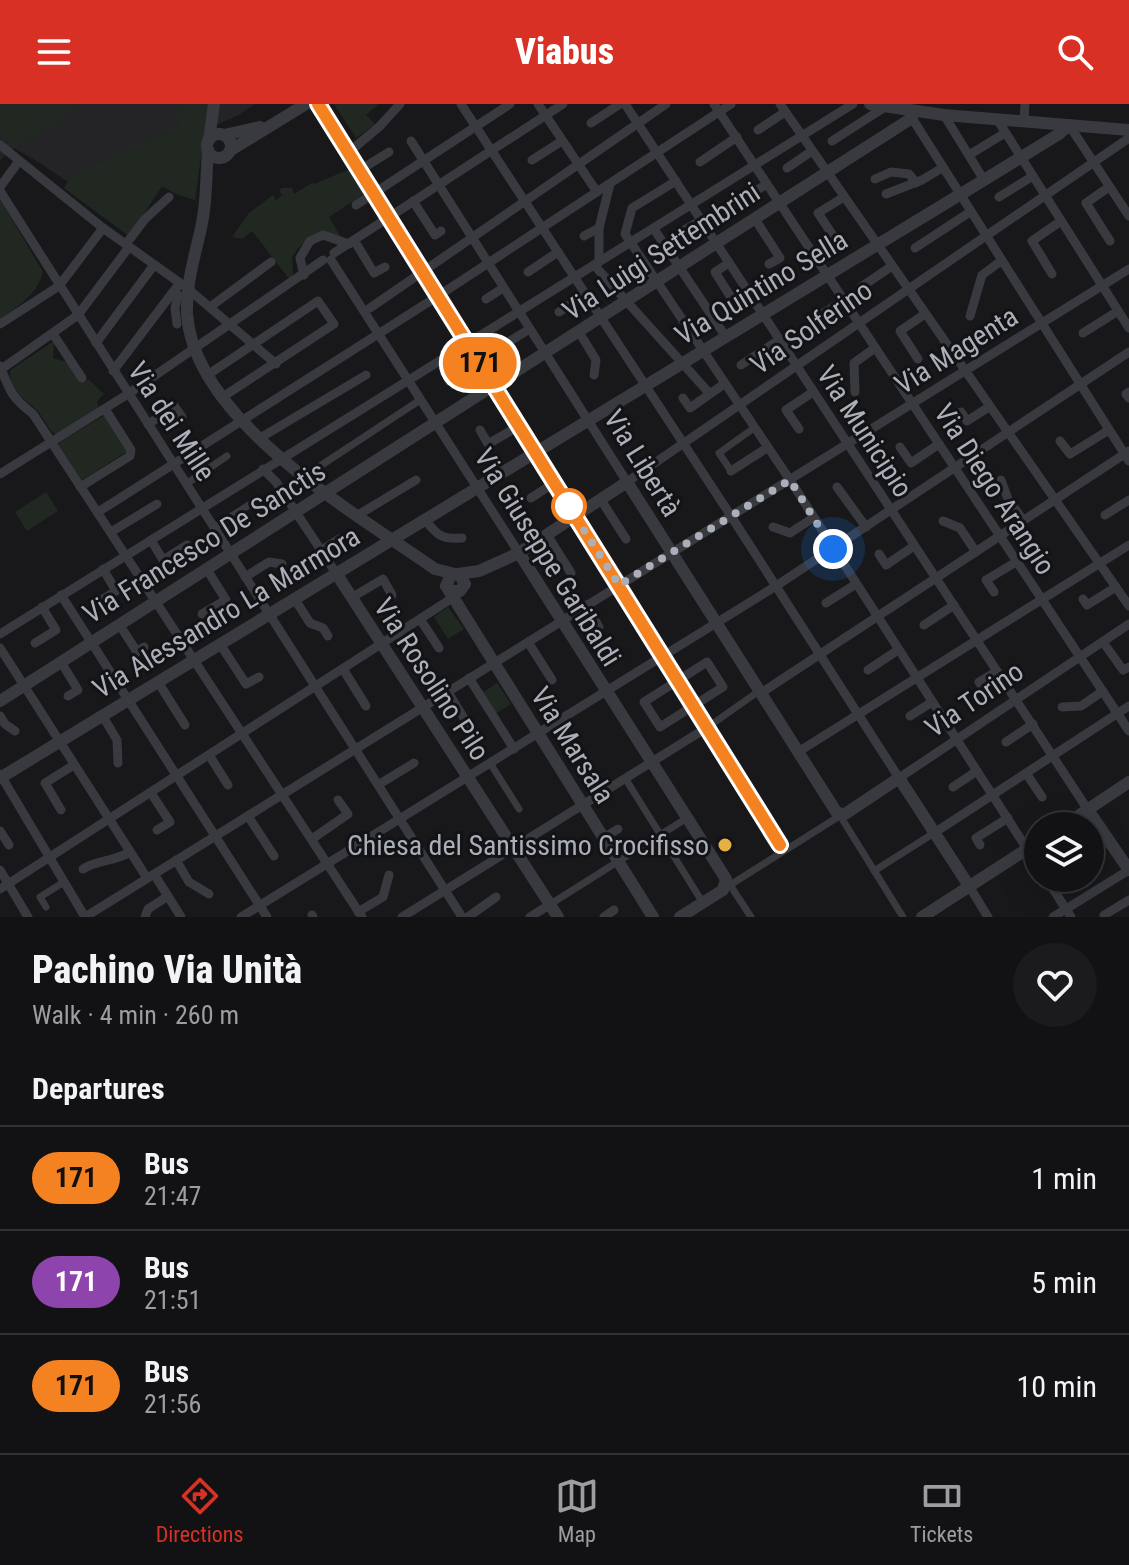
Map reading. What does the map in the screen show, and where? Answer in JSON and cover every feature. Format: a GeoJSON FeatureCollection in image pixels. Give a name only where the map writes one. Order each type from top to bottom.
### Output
{"type":"FeatureCollection","features":[{"type":"Feature","properties":{"kind":"street"},"geometry":{"type":"LineString","coordinates":[[216,104],[214,157],[227,153]]}},
{"type":"Feature","properties":{"kind":"street"},"geometry":{"type":"LineString","coordinates":[[206,190],[213,166],[227,153],[306,104]]}},
{"type":"Feature","properties":{"kind":"street"},"geometry":{"type":"LineString","coordinates":[[318,104],[782,848]]}},
{"type":"Feature","properties":{"kind":"street"},"geometry":{"type":"LineString","coordinates":[[349,152],[400,104]]}},
{"type":"Feature","properties":{"kind":"street"},"geometry":{"type":"LineString","coordinates":[[461,104],[731,516],[988,917]]}},
{"type":"Feature","properties":{"kind":"street"},"geometry":{"type":"LineString","coordinates":[[356,205],[510,104]]}},
{"type":"Feature","properties":{"kind":"street"},"geometry":{"type":"LineString","coordinates":[[538,104],[597,192]]}},
{"type":"Feature","properties":{"kind":"street"},"geometry":{"type":"LineString","coordinates":[[0,474],[195,350],[351,242],[563,104]]}},
{"type":"Feature","properties":{"kind":"street"},"geometry":{"type":"LineString","coordinates":[[591,123],[623,104]]}},
{"type":"Feature","properties":{"kind":"street","name":"Via Municipio"},"geometry":{"type":"LineString","coordinates":[[623,104],[1088,810]]}},
{"type":"Feature","properties":{"kind":"street"},"geometry":{"type":"LineString","coordinates":[[370,308],[666,104]]}},
{"type":"Feature","properties":{"kind":"street"},"geometry":{"type":"LineString","coordinates":[[98,512],[610,184],[717,108],[731,104]]}},
{"type":"Feature","properties":{"kind":"street"},"geometry":{"type":"LineString","coordinates":[[0,634],[853,104]]}},
{"type":"Feature","properties":{"kind":"street"},"geometry":{"type":"LineString","coordinates":[[870,104],[944,115],[1129,130]]}},
{"type":"Feature","properties":{"kind":"street"},"geometry":{"type":"LineString","coordinates":[[1024,122],[1025,104]]}},
{"type":"Feature","properties":{"kind":"street"},"geometry":{"type":"LineString","coordinates":[[832,141],[885,107]]}},
{"type":"Feature","properties":{"kind":"street","name":"Via Diego Arangio"},"geometry":{"type":"LineString","coordinates":[[717,108],[1129,731]]}},
{"type":"Feature","properties":{"kind":"street"},"geometry":{"type":"LineString","coordinates":[[758,130],[783,108],[1129,606]]}},
{"type":"Feature","properties":{"kind":"street"},"geometry":{"type":"LineString","coordinates":[[402,917],[708,727],[1023,520],[1128,455],[942,168],[910,111]]}},
{"type":"Feature","properties":{"kind":"street","name":"Via Luigi Settembrini"},"geometry":{"type":"LineString","coordinates":[[436,424],[827,172],[910,111]]}},
{"type":"Feature","properties":{"kind":"street"},"geometry":{"type":"LineString","coordinates":[[944,115],[984,180]]}},
{"type":"Feature","properties":{"kind":"street"},"geometry":{"type":"LineString","coordinates":[[997,119],[1129,328]]}},
{"type":"Feature","properties":{"kind":"street"},"geometry":{"type":"LineString","coordinates":[[1069,125],[1109,187],[1126,205],[1129,216]]}},
{"type":"Feature","properties":{"kind":"street","name":"Via Quintino Sella"},"geometry":{"type":"LineString","coordinates":[[477,488],[960,195],[1069,125]]}},
{"type":"Feature","properties":{"kind":"street"},"geometry":{"type":"LineString","coordinates":[[215,140],[267,126]]}},
{"type":"Feature","properties":{"kind":"street"},"geometry":{"type":"LineString","coordinates":[[969,155],[1005,133]]}},
{"type":"Feature","properties":{"kind":"street"},"geometry":{"type":"LineString","coordinates":[[700,162],[737,137]]}},
{"type":"Feature","properties":{"kind":"street","name":"Via Solferino"},"geometry":{"type":"LineString","coordinates":[[459,578],[519,553],[576,517],[1129,138]]}},
{"type":"Feature","properties":{"kind":"street"},"geometry":{"type":"LineString","coordinates":[[215,140],[230,141],[227,153]]}},
{"type":"Feature","properties":{"kind":"street"},"geometry":{"type":"LineString","coordinates":[[177,324],[175,308],[203,222],[215,140]]}},
{"type":"Feature","properties":{"kind":"street","name":"Via Libertà"},"geometry":{"type":"LineString","coordinates":[[411,141],[528,330],[839,814]]}},
{"type":"Feature","properties":{"kind":"street"},"geometry":{"type":"LineString","coordinates":[[532,160],[562,141]]}},
{"type":"Feature","properties":{"kind":"street"},"geometry":{"type":"LineString","coordinates":[[0,145],[103,228],[210,307],[276,364]]}},
{"type":"Feature","properties":{"kind":"street"},"geometry":{"type":"LineString","coordinates":[[787,168],[812,151]]}},
{"type":"Feature","properties":{"kind":"street"},"geometry":{"type":"LineString","coordinates":[[360,170],[389,152]]}},
{"type":"Feature","properties":{"kind":"street","name":"Via dei Mille"},"geometry":{"type":"LineString","coordinates":[[19,161],[0,189],[462,917]]}},
{"type":"Feature","properties":{"kind":"street"},"geometry":{"type":"LineString","coordinates":[[886,194],[916,183],[942,168]]}},
{"type":"Feature","properties":{"kind":"street"},"geometry":{"type":"LineString","coordinates":[[875,179],[897,171],[909,174],[916,183]]}},
{"type":"Feature","properties":{"kind":"street"},"geometry":{"type":"LineString","coordinates":[[999,197],[1033,176]]}},
{"type":"Feature","properties":{"kind":"street"},"geometry":{"type":"LineString","coordinates":[[676,181],[632,208],[625,234],[790,480],[956,740],[1008,818],[1024,836]]}},
{"type":"Feature","properties":{"kind":"street"},"geometry":{"type":"LineString","coordinates":[[610,184],[599,228],[596,263],[710,394]]}},
{"type":"Feature","properties":{"kind":"street"},"geometry":{"type":"LineString","coordinates":[[723,211],[767,184]]}},
{"type":"Feature","properties":{"kind":"street"},"geometry":{"type":"LineString","coordinates":[[1109,187],[1086,203],[1110,241]]}},
{"type":"Feature","properties":{"kind":"street"},"geometry":{"type":"LineString","coordinates":[[169,197],[145,219],[78,315],[1,368],[5,383],[13,399],[33,414],[360,914],[383,897],[389,875]]}},
{"type":"Feature","properties":{"kind":"street"},"geometry":{"type":"LineString","coordinates":[[834,237],[818,213],[844,197]]}},
{"type":"Feature","properties":{"kind":"street"},"geometry":{"type":"LineString","coordinates":[[413,201],[435,235],[441,231]]}},
{"type":"Feature","properties":{"kind":"street"},"geometry":{"type":"LineString","coordinates":[[915,248],[970,212]]}},
{"type":"Feature","properties":{"kind":"street"},"geometry":{"type":"LineString","coordinates":[[755,219],[780,258],[769,264]]}},
{"type":"Feature","properties":{"kind":"street"},"geometry":{"type":"LineString","coordinates":[[681,232],[701,220]]}},
{"type":"Feature","properties":{"kind":"street"},"geometry":{"type":"LineString","coordinates":[[1052,274],[1032,241],[1061,221]]}},
{"type":"Feature","properties":{"kind":"street"},"geometry":{"type":"LineString","coordinates":[[0,324],[59,286],[103,228]]}},
{"type":"Feature","properties":{"kind":"street"},"geometry":{"type":"LineString","coordinates":[[584,236],[599,228]]}},
{"type":"Feature","properties":{"kind":"street"},"geometry":{"type":"LineString","coordinates":[[654,229],[726,337]]}},
{"type":"Feature","properties":{"kind":"street"},"geometry":{"type":"LineString","coordinates":[[304,275],[300,258],[310,241],[323,235],[351,242],[374,273],[385,267]]}},
{"type":"Feature","properties":{"kind":"street"},"geometry":{"type":"LineString","coordinates":[[528,272],[558,252]]}},
{"type":"Feature","properties":{"kind":"street","name":"Via Giuseppe Garibaldi"},"geometry":{"type":"LineString","coordinates":[[329,257],[562,620],[726,885]]}},
{"type":"Feature","properties":{"kind":"street"},"geometry":{"type":"LineString","coordinates":[[970,316],[982,275],[1001,261]]}},
{"type":"Feature","properties":{"kind":"street"},"geometry":{"type":"LineString","coordinates":[[210,307],[271,262]]}},
{"type":"Feature","properties":{"kind":"street"},"geometry":{"type":"LineString","coordinates":[[729,263],[715,272],[732,299]]}},
{"type":"Feature","properties":{"kind":"street"},"geometry":{"type":"LineString","coordinates":[[96,343],[154,265]]}},
{"type":"Feature","properties":{"kind":"street"},"geometry":{"type":"LineString","coordinates":[[861,287],[892,266]]}},
{"type":"Feature","properties":{"kind":"street","name":"Via Magenta"},"geometry":{"type":"LineString","coordinates":[[85,917],[1129,269]]}},
{"type":"Feature","properties":{"kind":"street"},"geometry":{"type":"LineString","coordinates":[[4,886],[420,619],[450,591],[456,592],[459,578],[435,569],[326,492],[241,421],[206,376],[195,350],[180,287]]}},
{"type":"Feature","properties":{"kind":"street"},"geometry":{"type":"LineString","coordinates":[[113,371],[180,287]]}},
{"type":"Feature","properties":{"kind":"street"},"geometry":{"type":"LineString","coordinates":[[486,299],[503,288]]}},
{"type":"Feature","properties":{"kind":"street"},"geometry":{"type":"LineString","coordinates":[[559,312],[586,294]]}},
{"type":"Feature","properties":{"kind":"street"},"geometry":{"type":"LineString","coordinates":[[811,321],[844,300]]}},
{"type":"Feature","properties":{"kind":"street"},"geometry":{"type":"LineString","coordinates":[[206,376],[318,301],[334,324],[221,398]]}},
{"type":"Feature","properties":{"kind":"street"},"geometry":{"type":"LineString","coordinates":[[1083,333],[1118,311]]}},
{"type":"Feature","properties":{"kind":"street"},"geometry":{"type":"LineString","coordinates":[[918,359],[900,331],[925,314]]}},
{"type":"Feature","properties":{"kind":"street"},"geometry":{"type":"LineString","coordinates":[[507,343],[528,330]]}},
{"type":"Feature","properties":{"kind":"street"},"geometry":{"type":"LineString","coordinates":[[579,332],[596,360],[594,375]]}},
{"type":"Feature","properties":{"kind":"street"},"geometry":{"type":"LineString","coordinates":[[53,334],[82,378]]}},
{"type":"Feature","properties":{"kind":"street"},"geometry":{"type":"LineString","coordinates":[[741,365],[779,340]]}},
{"type":"Feature","properties":{"kind":"street"},"geometry":{"type":"LineString","coordinates":[[855,392],[854,363],[875,348]]}},
{"type":"Feature","properties":{"kind":"street"},"geometry":{"type":"LineString","coordinates":[[241,917],[776,586],[1129,352]]}},
{"type":"Feature","properties":{"kind":"street"},"geometry":{"type":"LineString","coordinates":[[449,381],[479,362]]}},
{"type":"Feature","properties":{"kind":"street"},"geometry":{"type":"LineString","coordinates":[[260,438],[366,375]]}},
{"type":"Feature","properties":{"kind":"street"},"geometry":{"type":"LineString","coordinates":[[683,398],[690,408],[724,384]]}},
{"type":"Feature","properties":{"kind":"street"},"geometry":{"type":"LineString","coordinates":[[799,429],[786,410],[813,392]]}},
{"type":"Feature","properties":{"kind":"street"},"geometry":{"type":"LineString","coordinates":[[305,476],[420,400]]}},
{"type":"Feature","properties":{"kind":"street"},"geometry":{"type":"LineString","coordinates":[[148,424],[175,407],[182,417]]}},
{"type":"Feature","properties":{"kind":"street"},"geometry":{"type":"LineString","coordinates":[[961,412],[967,421],[989,407]]}},
{"type":"Feature","properties":{"kind":"street"},"geometry":{"type":"LineString","coordinates":[[80,487],[130,456],[131,450],[105,409]]}},
{"type":"Feature","properties":{"kind":"street","name":"Via Francesco De Sanctis"},"geometry":{"type":"LineString","coordinates":[[0,701],[436,424]]}},
{"type":"Feature","properties":{"kind":"street"},"geometry":{"type":"LineString","coordinates":[[480,430],[488,444],[519,426]]}},
{"type":"Feature","properties":{"kind":"street"},"geometry":{"type":"LineString","coordinates":[[754,428],[719,453],[731,471],[767,448]]}},
{"type":"Feature","properties":{"kind":"street"},"geometry":{"type":"LineString","coordinates":[[1060,441],[1070,454],[1109,430]]}},
{"type":"Feature","properties":{"kind":"street"},"geometry":{"type":"LineString","coordinates":[[900,447],[911,463],[939,444]]}},
{"type":"Feature","properties":{"kind":"street"},"geometry":{"type":"LineString","coordinates":[[186,484],[227,456]]}},
{"type":"Feature","properties":{"kind":"street","name":"Via Rosolino Pilo"},"geometry":{"type":"LineString","coordinates":[[263,469],[276,482],[336,573],[558,917]]}},
{"type":"Feature","properties":{"kind":"street"},"geometry":{"type":"LineString","coordinates":[[358,515],[416,480]]}},
{"type":"Feature","properties":{"kind":"street"},"geometry":{"type":"LineString","coordinates":[[1001,480],[1008,499],[1023,520]]}},
{"type":"Feature","properties":{"kind":"street"},"geometry":{"type":"LineString","coordinates":[[531,498],[554,483]]}},
{"type":"Feature","properties":{"kind":"street"},"geometry":{"type":"LineString","coordinates":[[837,487],[866,527]]}},
{"type":"Feature","properties":{"kind":"street","name":"Via Alessandro La Marmora"},"geometry":{"type":"LineString","coordinates":[[1,777],[477,488]]}},
{"type":"Feature","properties":{"kind":"street"},"geometry":{"type":"LineString","coordinates":[[601,500],[626,539]]}},
{"type":"Feature","properties":{"kind":"street"},"geometry":{"type":"LineString","coordinates":[[1105,515],[1129,500]]}},
{"type":"Feature","properties":{"kind":"street"},"geometry":{"type":"LineString","coordinates":[[213,528],[252,503]]}},
{"type":"Feature","properties":{"kind":"street"},"geometry":{"type":"LineString","coordinates":[[111,532],[157,504]]}},
{"type":"Feature","properties":{"kind":"street"},"geometry":{"type":"LineString","coordinates":[[773,527],[790,533],[813,518]]}},
{"type":"Feature","properties":{"kind":"street"},"geometry":{"type":"LineString","coordinates":[[425,520],[445,539],[462,538]]}},
{"type":"Feature","properties":{"kind":"street"},"geometry":{"type":"LineString","coordinates":[[943,521],[960,528],[976,552]]}},
{"type":"Feature","properties":{"kind":"street"},"geometry":{"type":"LineString","coordinates":[[547,535],[571,573]]}},
{"type":"Feature","properties":{"kind":"street"},"geometry":{"type":"LineString","coordinates":[[320,550],[339,538]]}},
{"type":"Feature","properties":{"kind":"street"},"geometry":{"type":"LineString","coordinates":[[151,540],[163,560],[187,545]]}},
{"type":"Feature","properties":{"kind":"street"},"geometry":{"type":"LineString","coordinates":[[879,554],[886,565],[914,546]]}},
{"type":"Feature","properties":{"kind":"street"},"geometry":{"type":"LineString","coordinates":[[798,752],[1099,564],[1127,551]]}},
{"type":"Feature","properties":{"kind":"street"},"geometry":{"type":"LineString","coordinates":[[245,577],[269,562],[282,564]]}},
{"type":"Feature","properties":{"kind":"street"},"geometry":{"type":"LineString","coordinates":[[994,592],[986,580],[1016,562]]}},
{"type":"Feature","properties":{"kind":"street"},"geometry":{"type":"LineString","coordinates":[[202,614],[226,600],[206,568]]}},
{"type":"Feature","properties":{"kind":"street"},"geometry":{"type":"LineString","coordinates":[[100,601],[116,591],[103,569]]}},
{"type":"Feature","properties":{"kind":"street","name":"Via Marsala"},"geometry":{"type":"LineString","coordinates":[[435,569],[653,917]]}},
{"type":"Feature","properties":{"kind":"street"},"geometry":{"type":"LineString","coordinates":[[351,598],[383,579],[392,595]]}},
{"type":"Feature","properties":{"kind":"street"},"geometry":{"type":"LineString","coordinates":[[826,603],[856,584]]}},
{"type":"Feature","properties":{"kind":"street"},"geometry":{"type":"LineString","coordinates":[[1083,599],[1087,605],[1116,587]]}},
{"type":"Feature","properties":{"kind":"street"},"geometry":{"type":"LineString","coordinates":[[61,595],[267,917]]}},
{"type":"Feature","properties":{"kind":"street"},"geometry":{"type":"LineString","coordinates":[[294,598],[310,623],[323,628],[328,636]]}},
{"type":"Feature","properties":{"kind":"street"},"geometry":{"type":"LineString","coordinates":[[586,605],[599,627]]}},
{"type":"Feature","properties":{"kind":"street"},"geometry":{"type":"LineString","coordinates":[[924,625],[954,605]]}},
{"type":"Feature","properties":{"kind":"street"},"geometry":{"type":"LineString","coordinates":[[35,643],[56,630],[42,607]]}},
{"type":"Feature","properties":{"kind":"street"},"geometry":{"type":"LineString","coordinates":[[420,619],[439,648]]}},
{"type":"Feature","properties":{"kind":"street"},"geometry":{"type":"LineString","coordinates":[[119,624],[137,652],[144,647]]}},
{"type":"Feature","properties":{"kind":"street","name":"Via Torino"},"geometry":{"type":"LineString","coordinates":[[839,814],[899,778],[1129,624]]}},
{"type":"Feature","properties":{"kind":"street"},"geometry":{"type":"LineString","coordinates":[[398,633],[418,664]]}},
{"type":"Feature","properties":{"kind":"street"},"geometry":{"type":"LineString","coordinates":[[528,642],[552,680]]}},
{"type":"Feature","properties":{"kind":"street"},"geometry":{"type":"LineString","coordinates":[[1103,642],[1123,670],[1129,667]]}},
{"type":"Feature","properties":{"kind":"street"},"geometry":{"type":"LineString","coordinates":[[220,644],[246,684],[259,677]]}},
{"type":"Feature","properties":{"kind":"street"},"geometry":{"type":"LineString","coordinates":[[0,648],[130,852],[168,896],[181,917]]}},
{"type":"Feature","properties":{"kind":"street"},"geometry":{"type":"LineString","coordinates":[[868,670],[898,650]]}},
{"type":"Feature","properties":{"kind":"street"},"geometry":{"type":"LineString","coordinates":[[61,662],[78,690],[68,696]]}},
{"type":"Feature","properties":{"kind":"street"},"geometry":{"type":"LineString","coordinates":[[707,662],[723,687],[694,705],[660,727],[644,702],[707,662]]}},
{"type":"Feature","properties":{"kind":"street"},"geometry":{"type":"LineString","coordinates":[[343,669],[366,706]]}},
{"type":"Feature","properties":{"kind":"street"},"geometry":{"type":"LineString","coordinates":[[983,688],[979,682],[997,671]]}},
{"type":"Feature","properties":{"kind":"street"},"geometry":{"type":"LineString","coordinates":[[469,678],[514,749]]}},
{"type":"Feature","properties":{"kind":"street"},"geometry":{"type":"LineString","coordinates":[[158,682],[185,725]]}},
{"type":"Feature","properties":{"kind":"street"},"geometry":{"type":"LineString","coordinates":[[1062,707],[1081,706],[1103,691]]}},
{"type":"Feature","properties":{"kind":"street"},"geometry":{"type":"LineString","coordinates":[[448,692],[470,728]]}},
{"type":"Feature","properties":{"kind":"street"},"geometry":{"type":"LineString","coordinates":[[910,716],[932,702]]}},
{"type":"Feature","properties":{"kind":"street"},"geometry":{"type":"LineString","coordinates":[[877,870],[1129,706]]}},
{"type":"Feature","properties":{"kind":"street"},"geometry":{"type":"LineString","coordinates":[[102,715],[117,740],[118,763]]}},
{"type":"Feature","properties":{"kind":"street"},"geometry":{"type":"LineString","coordinates":[[0,716],[15,731]]}},
{"type":"Feature","properties":{"kind":"street"},"geometry":{"type":"LineString","coordinates":[[1006,742],[1033,724]]}},
{"type":"Feature","properties":{"kind":"street"},"geometry":{"type":"LineString","coordinates":[[209,755],[228,785]]}},
{"type":"Feature","properties":{"kind":"street"},"geometry":{"type":"LineString","coordinates":[[378,785],[414,763]]}},
{"type":"Feature","properties":{"kind":"street"},"geometry":{"type":"LineString","coordinates":[[490,763],[519,809]]}},
{"type":"Feature","properties":{"kind":"street"},"geometry":{"type":"LineString","coordinates":[[61,810],[45,783],[74,765]]}},
{"type":"Feature","properties":{"kind":"street"},"geometry":{"type":"LineString","coordinates":[[953,787],[977,771]]}},
{"type":"Feature","properties":{"kind":"street"},"geometry":{"type":"LineString","coordinates":[[1026,773],[1042,797]]}},
{"type":"Feature","properties":{"kind":"street"},"geometry":{"type":"LineString","coordinates":[[1,777],[85,917]]}},
{"type":"Feature","properties":{"kind":"street"},"geometry":{"type":"LineString","coordinates":[[625,778],[703,903]]}},
{"type":"Feature","properties":{"kind":"street"},"geometry":{"type":"LineString","coordinates":[[1085,812],[1129,782]]}},
{"type":"Feature","properties":{"kind":"street"},"geometry":{"type":"LineString","coordinates":[[151,793],[170,822],[157,830]]}},
{"type":"Feature","properties":{"kind":"street"},"geometry":{"type":"LineString","coordinates":[[312,839],[348,814],[338,800]]}},
{"type":"Feature","properties":{"kind":"street"},"geometry":{"type":"LineString","coordinates":[[1053,917],[1069,913],[1129,870],[1088,810]]}},
{"type":"Feature","properties":{"kind":"street"},"geometry":{"type":"LineString","coordinates":[[680,917],[782,848],[839,814],[877,870],[903,917]]}},
{"type":"Feature","properties":{"kind":"street"},"geometry":{"type":"LineString","coordinates":[[248,816],[274,856]]}},
{"type":"Feature","properties":{"kind":"street"},"geometry":{"type":"LineString","coordinates":[[530,917],[687,818]]}},
{"type":"Feature","properties":{"kind":"street"},"geometry":{"type":"LineString","coordinates":[[980,845],[976,838],[1008,818]]}},
{"type":"Feature","properties":{"kind":"street"},"geometry":{"type":"LineString","coordinates":[[603,838],[618,829]]}},
{"type":"Feature","properties":{"kind":"street"},"geometry":{"type":"LineString","coordinates":[[0,831],[9,845]]}},
{"type":"Feature","properties":{"kind":"street"},"geometry":{"type":"LineString","coordinates":[[922,917],[1024,850]]}},
{"type":"Feature","properties":{"kind":"street"},"geometry":{"type":"LineString","coordinates":[[83,869],[89,865],[115,861],[130,852]]}},
{"type":"Feature","properties":{"kind":"street"},"geometry":{"type":"LineString","coordinates":[[176,860],[189,882],[209,894]]}},
{"type":"Feature","properties":{"kind":"street"},"geometry":{"type":"LineString","coordinates":[[0,870],[4,886],[28,917]]}},
{"type":"Feature","properties":{"kind":"street"},"geometry":{"type":"LineString","coordinates":[[46,907],[40,897],[64,882]]}},
{"type":"Feature","properties":{"kind":"street"},"geometry":{"type":"LineString","coordinates":[[726,885],[751,917]]}},
{"type":"Feature","properties":{"kind":"street"},"geometry":{"type":"LineString","coordinates":[[1055,892],[1069,913]]}},
{"type":"Feature","properties":{"kind":"street"},"geometry":{"type":"LineString","coordinates":[[145,917],[148,909],[168,896]]}},
{"type":"Feature","properties":{"kind":"street"},"geometry":{"type":"LineString","coordinates":[[468,917],[496,897]]}},
{"type":"Feature","properties":{"kind":"street"},"geometry":{"type":"LineString","coordinates":[[1104,915],[1129,900]]}},
{"type":"Feature","properties":{"kind":"street"},"geometry":{"type":"LineString","coordinates":[[604,917],[614,910]]}},
{"type":"Feature","properties":{"kind":"shaded area"},"geometry":{"type":"Polygon","coordinates":[[[0,104],[255,104],[237,116],[204,130],[195,200],[162,186],[129,236],[64,188],[68,182],[40,163],[14,148],[0,160],[0,104]]]}},
{"type":"Feature","properties":{"kind":"shaded area"},"geometry":{"type":"Polygon","coordinates":[[[0,104],[76,104],[55,129],[46,122],[35,135],[14,148],[0,133],[0,104]]]}},
{"type":"Feature","properties":{"kind":"shaded area"},"geometry":{"type":"Polygon","coordinates":[[[193,104],[208,104],[195,200],[162,186],[129,236],[64,188],[74,176],[179,126],[176,110],[193,104]]]}},
{"type":"Feature","properties":{"kind":"shaded area"},"geometry":{"type":"Polygon","coordinates":[[[334,104],[379,104],[366,115],[375,124],[356,138],[334,104]]]}},
{"type":"Feature","properties":{"kind":"shaded area"},"geometry":{"type":"Polygon","coordinates":[[[350,169],[367,192],[329,217],[342,239],[319,238],[302,244],[292,257],[293,274],[290,280],[252,231],[242,239],[232,237],[249,213],[273,195],[276,200],[282,195],[279,191],[282,188],[292,188],[294,194],[312,183],[350,169]]]}},
{"type":"Feature","properties":{"kind":"shaded area"},"geometry":{"type":"Polygon","coordinates":[[[0,199],[43,272],[32,293],[0,319],[0,199]]]}},
{"type":"Feature","properties":{"kind":"shaded area"},"geometry":{"type":"Polygon","coordinates":[[[54,341],[53,358],[67,362],[77,378],[85,382],[88,379],[104,394],[97,401],[99,410],[56,434],[38,411],[17,393],[11,384],[10,371],[54,341]]]}},
{"type":"Feature","properties":{"kind":"shaded area"},"geometry":{"type":"Polygon","coordinates":[[[105,415],[127,448],[126,452],[82,480],[60,442],[105,415]]]}},
{"type":"Feature","properties":{"kind":"shaded area"},"geometry":{"type":"Polygon","coordinates":[[[46,492],[58,511],[27,531],[15,512],[46,492]]]}},
{"type":"Feature","properties":{"kind":"shaded area"},"geometry":{"type":"Polygon","coordinates":[[[448,607],[464,629],[448,639],[434,617],[448,607]]]}},
{"type":"Feature","properties":{"kind":"shaded area"},"geometry":{"type":"Polygon","coordinates":[[[497,683],[511,704],[495,714],[482,693],[497,683]]]}},
{"type":"Feature","properties":{"kind":"bus line","name":"171"},"geometry":{"type":"LineString","coordinates":[[318,104],[780,845]]}},
{"type":"Feature","properties":{"kind":"place","name":"Chiesa del Santissimo Crocifisso"},"geometry":{"type":"Point","coordinates":[725,845]}},
{"type":"Feature","properties":{"kind":"route"},"geometry":{"type":"LineString","coordinates":[[569,506],[565,500],[619,585],[790,480],[833,549]]}}]}
